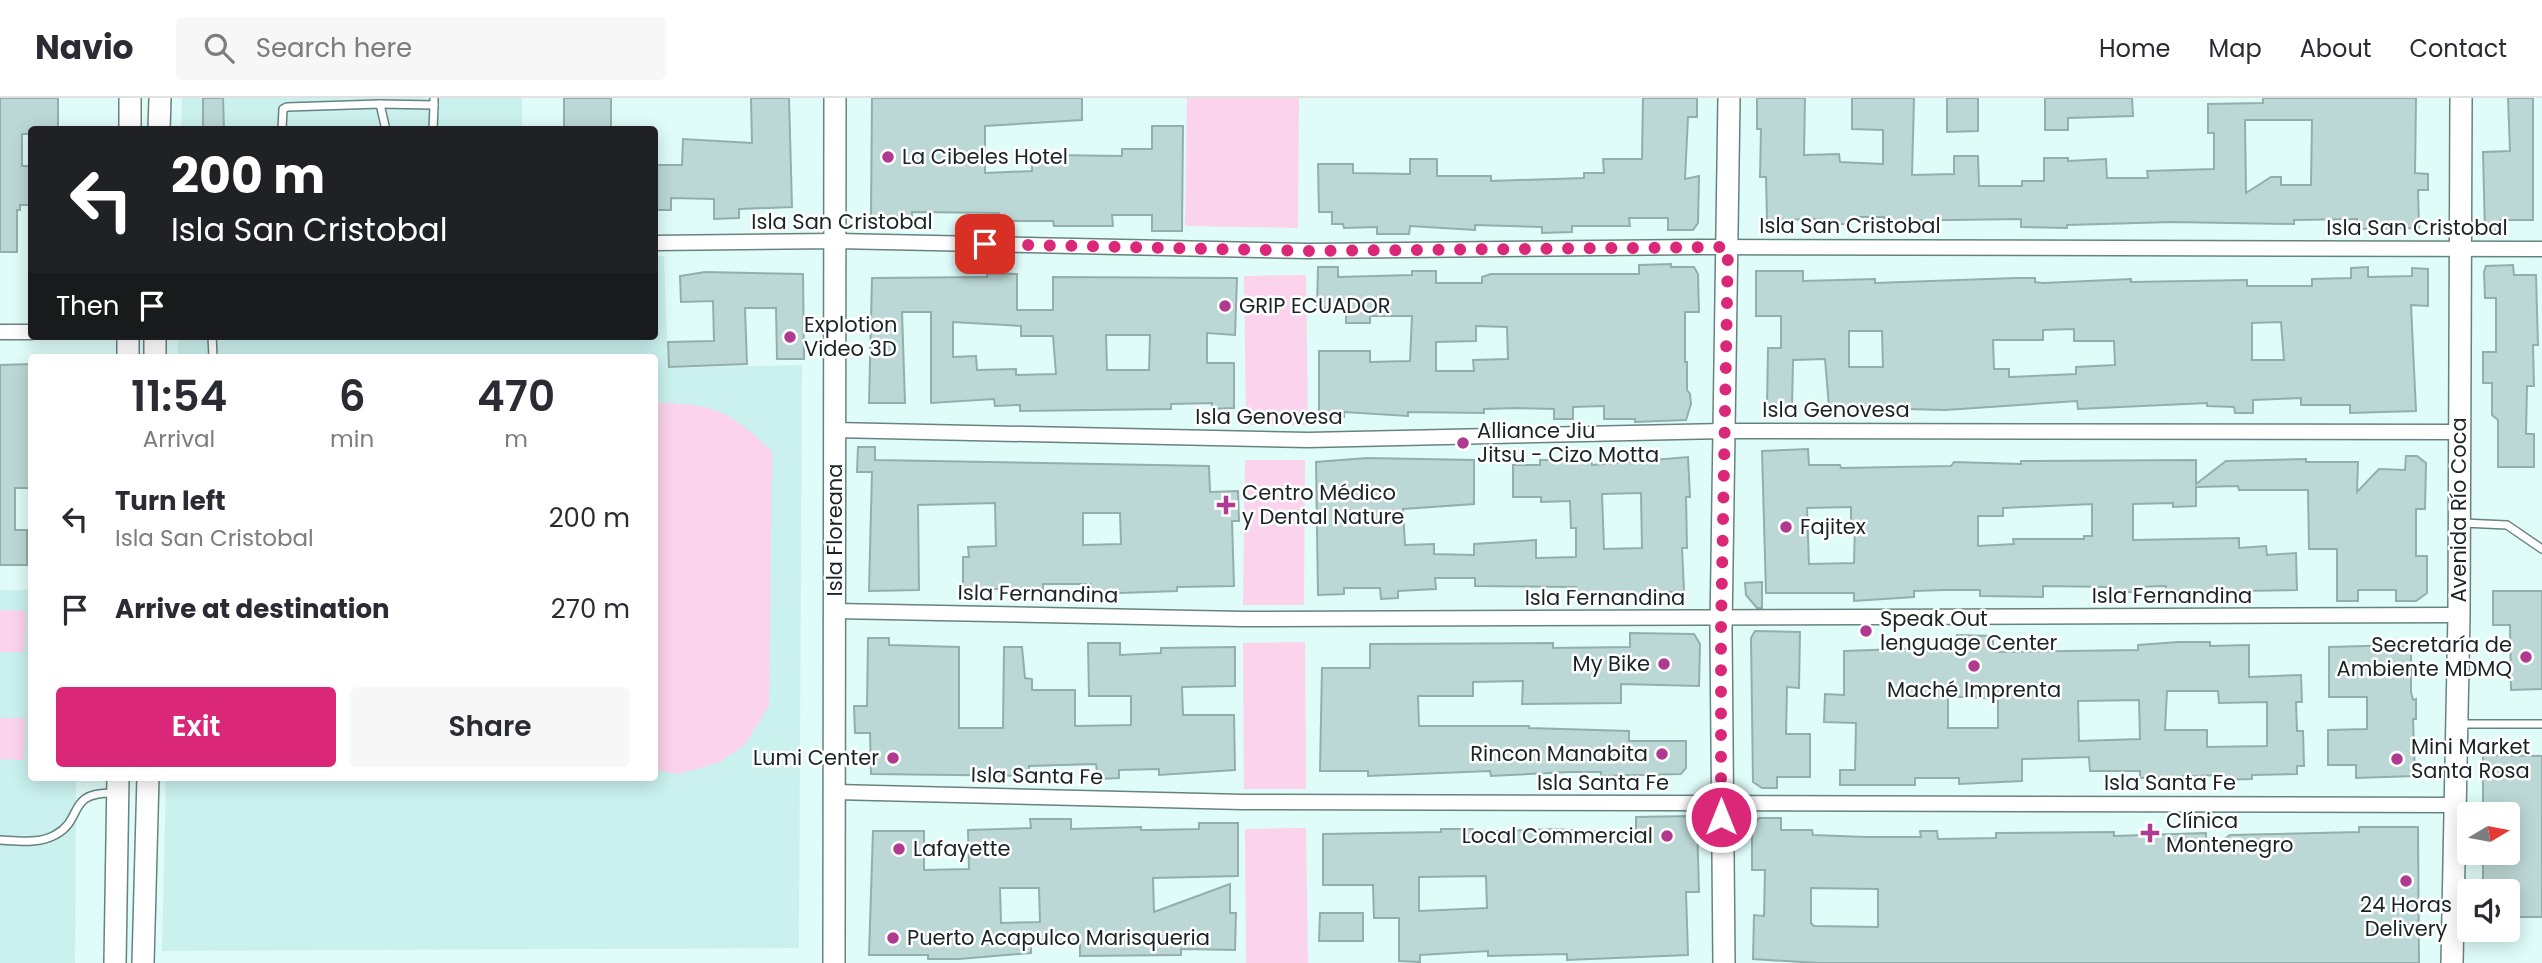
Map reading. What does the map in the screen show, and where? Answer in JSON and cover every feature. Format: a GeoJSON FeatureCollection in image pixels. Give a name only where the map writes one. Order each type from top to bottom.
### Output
{"type":"FeatureCollection","features":[{"type":"Feature","properties":{"kind":"street"},"geometry":{"type":"LineString","coordinates":[[130,98],[130,126]]}},
{"type":"Feature","properties":{"kind":"street"},"geometry":{"type":"LineString","coordinates":[[159,126],[160,98]]}},
{"type":"Feature","properties":{"kind":"street","name":"Isla Floreana"},"geometry":{"type":"LineString","coordinates":[[834,963],[835,98]]}},
{"type":"Feature","properties":{"kind":"street"},"geometry":{"type":"LineString","coordinates":[[1724,963],[1721,619],[1729,98]]}},
{"type":"Feature","properties":{"kind":"street","name":"Avenida Río Coca"},"geometry":{"type":"LineString","coordinates":[[2452,963],[2459,615],[2461,98]]}},
{"type":"Feature","properties":{"kind":"street","name":"Isla San Cristobal"},"geometry":{"type":"LineString","coordinates":[[658,243],[836,241],[1308,251],[1728,247],[2542,249]]}},
{"type":"Feature","properties":{"kind":"street"},"geometry":{"type":"LineString","coordinates":[[0,332],[28,332]]}},
{"type":"Feature","properties":{"kind":"street","name":"Isla Genovesa"},"geometry":{"type":"LineString","coordinates":[[834,430],[1308,440],[1724,431],[2459,432]]}},
{"type":"Feature","properties":{"kind":"street","name":"Isla Fernandina"},"geometry":{"type":"LineString","coordinates":[[835,611],[1243,619],[2459,615]]}},
{"type":"Feature","properties":{"kind":"street"},"geometry":{"type":"LineString","coordinates":[[143,963],[148,781]]}},
{"type":"Feature","properties":{"kind":"street"},"geometry":{"type":"LineString","coordinates":[[115,963],[118,785]]}},
{"type":"Feature","properties":{"kind":"street","name":"Isla Santa Fe"},"geometry":{"type":"LineString","coordinates":[[835,792],[1243,802],[2456,805]]}},
{"type":"Feature","properties":{"kind":"lane"},"geometry":{"type":"LineString","coordinates":[[282,126],[283,109],[287,107],[355,101],[380,104],[434,101],[433,126]]}},
{"type":"Feature","properties":{"kind":"lane"},"geometry":{"type":"LineString","coordinates":[[380,104],[385,126]]}},
{"type":"Feature","properties":{"kind":"lane"},"geometry":{"type":"LineString","coordinates":[[2459,523],[2507,525],[2542,549]]}},
{"type":"Feature","properties":{"kind":"lane"},"geometry":{"type":"LineString","coordinates":[[2457,724],[2542,724]]}},
{"type":"Feature","properties":{"kind":"lane"},"geometry":{"type":"LineString","coordinates":[[0,840],[35,841],[57,835],[84,797],[118,785]]}},
{"type":"Feature","properties":{"kind":"shaded area"},"geometry":{"type":"Polygon","coordinates":[[[182,98],[522,98],[522,126],[181,126],[182,98]]]}},
{"type":"Feature","properties":{"kind":"shaded area"},"geometry":{"type":"Polygon","coordinates":[[[1187,98],[1299,98],[1298,228],[1185,226],[1187,98]]]}},
{"type":"Feature","properties":{"kind":"shaded area"},"geometry":{"type":"Polygon","coordinates":[[[664,256],[668,368],[802,365],[799,948],[162,951],[166,781],[658,781],[658,354],[178,354],[178,340],[658,340],[658,257],[664,256]]]}},
{"type":"Feature","properties":{"kind":"shaded area"},"geometry":{"type":"Polygon","coordinates":[[[1306,275],[1308,425],[1246,425],[1244,276],[1306,275]]]}},
{"type":"Feature","properties":{"kind":"shaded area"},"geometry":{"type":"Polygon","coordinates":[[[658,403],[692,405],[720,412],[745,427],[772,452],[769,705],[745,745],[718,763],[678,774],[658,771],[658,403]]]}},
{"type":"Feature","properties":{"kind":"shaded area"},"geometry":{"type":"Polygon","coordinates":[[[1245,460],[1305,460],[1304,605],[1243,605],[1245,460]]]}},
{"type":"Feature","properties":{"kind":"shaded area"},"geometry":{"type":"Polygon","coordinates":[[[0,590],[28,590],[28,781],[76,781],[75,963],[0,963],[0,590]]]}},
{"type":"Feature","properties":{"kind":"shaded area"},"geometry":{"type":"Polygon","coordinates":[[[0,610],[26,611],[25,652],[0,652],[0,610]]]}},
{"type":"Feature","properties":{"kind":"shaded area"},"geometry":{"type":"Polygon","coordinates":[[[1305,642],[1306,789],[1244,789],[1243,643],[1305,642]]]}},
{"type":"Feature","properties":{"kind":"shaded area"},"geometry":{"type":"Polygon","coordinates":[[[0,718],[26,718],[24,760],[0,759],[0,718]]]}},
{"type":"Feature","properties":{"kind":"shaded area"},"geometry":{"type":"Polygon","coordinates":[[[1306,828],[1308,963],[1246,963],[1245,829],[1306,828]]]}},
{"type":"Feature","properties":{"kind":"building"},"geometry":{"type":"Polygon","coordinates":[[[0,98],[58,98],[58,126],[28,126],[28,134],[22,134],[22,166],[28,166],[28,205],[20,205],[20,210],[17,210],[17,252],[0,252],[0,98]]]}},
{"type":"Feature","properties":{"kind":"building"},"geometry":{"type":"Polygon","coordinates":[[[203,98],[223,98],[224,126],[203,126],[203,98]]]}},
{"type":"Feature","properties":{"kind":"building"},"geometry":{"type":"Polygon","coordinates":[[[564,98],[611,98],[611,126],[564,126],[564,98]]]}},
{"type":"Feature","properties":{"kind":"building"},"geometry":{"type":"Polygon","coordinates":[[[751,98],[789,98],[792,207],[739,209],[739,218],[714,219],[714,199],[671,198],[671,210],[658,210],[658,165],[682,165],[683,139],[752,143],[751,98]]]}},
{"type":"Feature","properties":{"kind":"building"},"geometry":{"type":"Polygon","coordinates":[[[872,98],[1082,98],[1082,120],[985,126],[985,173],[1032,171],[1032,163],[1053,163],[1052,155],[1122,156],[1122,149],[1152,149],[1152,126],[1183,126],[1182,231],[1152,231],[1152,215],[1112,215],[1113,226],[1054,226],[1053,221],[999,221],[999,213],[912,212],[912,216],[871,217],[872,98]]]}},
{"type":"Feature","properties":{"kind":"building"},"geometry":{"type":"Polygon","coordinates":[[[1643,98],[1697,98],[1697,117],[1688,117],[1685,179],[1699,176],[1698,223],[1693,230],[1668,230],[1668,218],[1629,218],[1630,226],[1572,226],[1572,232],[1542,233],[1542,227],[1475,225],[1475,230],[1410,226],[1409,234],[1377,234],[1377,227],[1344,228],[1343,224],[1332,224],[1332,212],[1319,212],[1318,164],[1353,164],[1353,173],[1410,174],[1410,159],[1437,159],[1437,176],[1491,176],[1491,181],[1584,178],[1584,173],[1604,173],[1603,159],[1642,159],[1643,98]]]}},
{"type":"Feature","properties":{"kind":"building"},"geometry":{"type":"Polygon","coordinates":[[[1757,98],[1805,98],[1804,155],[1839,154],[1840,162],[1883,164],[1883,130],[1852,129],[1852,98],[1914,98],[1912,175],[1954,174],[1954,156],[1978,156],[1979,186],[2022,186],[2022,181],[2044,181],[2044,158],[2068,158],[2068,161],[2106,159],[2107,178],[2148,178],[2147,171],[2214,169],[2214,133],[2208,133],[2208,104],[2263,103],[2263,98],[2416,98],[2415,173],[2428,174],[2428,190],[2418,190],[2419,228],[2357,229],[2357,219],[2294,220],[2294,224],[2172,222],[2067,225],[2067,228],[2021,227],[2021,219],[1884,221],[1884,217],[1851,217],[1851,224],[1824,224],[1824,219],[1767,220],[1766,177],[1760,177],[1761,129],[1757,129],[1757,98]],[[2245,120],[2246,193],[2271,177],[2281,177],[2281,185],[2311,185],[2312,120],[2245,120]]]}},
{"type":"Feature","properties":{"kind":"building"},"geometry":{"type":"Polygon","coordinates":[[[1947,98],[1978,98],[1978,131],[1947,132],[1947,98]]]}},
{"type":"Feature","properties":{"kind":"building"},"geometry":{"type":"Polygon","coordinates":[[[2045,98],[2132,98],[2133,116],[2068,118],[2068,130],[2045,130],[2045,98]]]}},
{"type":"Feature","properties":{"kind":"building"},"geometry":{"type":"Polygon","coordinates":[[[2508,98],[2533,98],[2533,220],[2500,220],[2500,231],[2485,232],[2483,152],[2510,151],[2508,98]]]}},
{"type":"Feature","properties":{"kind":"building"},"geometry":{"type":"Polygon","coordinates":[[[1671,264],[1671,267],[1694,267],[1698,274],[1699,312],[1685,312],[1685,362],[1691,404],[1686,420],[1635,422],[1635,419],[1604,419],[1604,406],[1573,407],[1573,419],[1554,419],[1554,409],[1514,408],[1484,409],[1484,413],[1408,412],[1408,416],[1344,412],[1344,417],[1319,416],[1319,351],[1370,351],[1370,362],[1410,361],[1412,316],[1370,316],[1370,323],[1346,323],[1346,308],[1317,308],[1318,267],[1338,267],[1338,277],[1412,275],[1412,271],[1436,271],[1436,283],[1482,283],[1482,277],[1491,274],[1639,274],[1639,265],[1671,264]],[[1476,326],[1476,341],[1436,342],[1436,371],[1474,371],[1473,360],[1508,359],[1507,327],[1476,326]]]}},
{"type":"Feature","properties":{"kind":"building"},"geometry":{"type":"Polygon","coordinates":[[[2513,265],[2514,275],[2536,275],[2538,345],[2533,345],[2534,386],[2527,386],[2526,434],[2534,434],[2534,467],[2498,467],[2498,420],[2492,415],[2492,383],[2483,383],[2483,352],[2496,352],[2496,298],[2485,298],[2484,272],[2486,266],[2513,265]]]}},
{"type":"Feature","properties":{"kind":"building"},"geometry":{"type":"Polygon","coordinates":[[[2368,267],[2368,277],[2412,276],[2412,268],[2428,269],[2428,306],[2411,305],[2416,411],[2350,413],[2350,405],[2301,405],[2301,398],[2253,400],[2253,413],[2235,413],[2234,407],[2207,406],[2207,403],[2078,409],[2077,401],[1945,410],[1829,407],[1825,359],[1793,360],[1792,408],[1767,407],[1768,348],[1781,348],[1781,316],[1756,316],[1756,271],[1803,271],[1803,281],[1875,279],[1875,283],[2035,278],[2035,282],[2043,283],[2131,279],[2131,282],[2247,280],[2247,286],[2312,286],[2312,279],[2351,278],[2351,268],[2368,267]],[[2281,322],[2252,323],[2252,360],[2284,360],[2281,322]],[[2074,329],[2043,330],[2043,340],[1993,340],[1994,369],[2009,369],[2009,377],[2076,374],[2076,367],[2115,365],[2114,341],[2074,341],[2074,329]],[[1849,331],[1849,367],[1883,367],[1882,331],[1849,331]]]}},
{"type":"Feature","properties":{"kind":"building"},"geometry":{"type":"Polygon","coordinates":[[[705,272],[803,274],[804,359],[777,359],[776,308],[745,308],[747,364],[669,367],[668,342],[714,341],[713,301],[681,302],[680,276],[705,272]]]}},
{"type":"Feature","properties":{"kind":"building"},"geometry":{"type":"Polygon","coordinates":[[[987,273],[1017,274],[1017,310],[1053,310],[1053,277],[1237,278],[1235,335],[1207,333],[1207,363],[1234,363],[1234,408],[1212,409],[1212,403],[1171,404],[1171,409],[1020,411],[1020,405],[995,406],[994,399],[931,403],[931,312],[902,312],[905,403],[869,403],[872,278],[987,277],[987,273]],[[953,322],[953,357],[976,356],[977,370],[1016,369],[1016,375],[1056,374],[1053,336],[1021,336],[1021,326],[953,322]],[[1106,335],[1107,370],[1149,370],[1150,335],[1106,335]]]}},
{"type":"Feature","properties":{"kind":"building"},"geometry":{"type":"Polygon","coordinates":[[[28,364],[28,488],[15,488],[15,530],[27,530],[27,565],[0,565],[0,365],[28,364]]]}},
{"type":"Feature","properties":{"kind":"building"},"geometry":{"type":"Polygon","coordinates":[[[858,447],[875,447],[875,460],[1209,466],[1210,492],[1238,491],[1239,521],[1232,521],[1234,586],[1177,587],[1177,591],[1092,594],[1091,584],[1043,584],[1043,589],[963,589],[963,557],[969,557],[968,547],[996,546],[995,503],[918,505],[919,590],[869,591],[872,472],[857,472],[858,447]],[[1083,513],[1083,545],[1121,544],[1120,513],[1083,513]]]}},
{"type":"Feature","properties":{"kind":"building"},"geometry":{"type":"Polygon","coordinates":[[[1808,449],[1809,465],[1840,465],[1841,468],[1951,466],[1954,462],[2021,464],[2021,461],[2196,460],[2196,484],[2226,461],[2306,459],[2306,462],[2358,462],[2357,492],[2379,469],[2405,470],[2406,456],[2417,456],[2426,463],[2425,509],[2416,509],[2416,556],[2427,556],[2427,593],[2416,601],[2396,601],[2396,590],[2358,590],[2358,601],[2337,601],[2337,549],[2309,549],[2308,490],[2239,490],[2238,486],[2196,487],[2196,506],[2173,507],[2173,503],[2133,504],[2133,540],[2239,538],[2239,548],[2266,546],[2267,555],[2296,553],[2297,590],[2166,592],[2166,586],[2134,587],[2134,592],[2110,592],[2110,587],[2043,586],[2043,597],[1980,596],[1980,590],[1944,590],[1914,591],[1914,597],[1854,601],[1854,593],[1766,593],[1762,451],[1808,449]],[[2092,504],[2003,508],[2003,516],[1978,516],[1978,546],[2014,544],[2013,539],[2084,539],[2084,536],[2092,536],[2092,504]],[[1851,507],[1807,508],[1809,564],[1854,563],[1855,525],[1851,525],[1851,507]]]}},
{"type":"Feature","properties":{"kind":"building"},"geometry":{"type":"Polygon","coordinates":[[[1688,457],[1690,497],[1686,497],[1687,548],[1682,548],[1684,591],[1607,596],[1607,593],[1576,594],[1576,587],[1475,586],[1475,578],[1435,578],[1436,589],[1398,591],[1398,598],[1381,599],[1380,588],[1344,588],[1344,594],[1318,595],[1316,462],[1367,458],[1474,460],[1474,504],[1403,509],[1405,545],[1434,544],[1434,554],[1474,555],[1474,544],[1536,540],[1536,558],[1576,557],[1576,528],[1571,528],[1570,501],[1541,502],[1541,497],[1513,497],[1513,465],[1540,465],[1540,460],[1591,460],[1592,465],[1688,457]],[[1641,493],[1602,494],[1604,549],[1642,548],[1641,493]]]}},
{"type":"Feature","properties":{"kind":"building"},"geometry":{"type":"Polygon","coordinates":[[[1762,582],[1762,608],[1757,608],[1746,595],[1745,583],[1762,582]]]}},
{"type":"Feature","properties":{"kind":"building","name":"Secretaría de Ambiente MDMQ"},"geometry":{"type":"Polygon","coordinates":[[[2493,591],[2542,591],[2542,689],[2511,690],[2510,625],[2493,625],[2493,591]]]}},
{"type":"Feature","properties":{"kind":"building"},"geometry":{"type":"Polygon","coordinates":[[[1755,631],[1800,632],[1799,688],[1787,687],[1786,734],[1810,734],[1810,777],[1777,777],[1777,788],[1762,788],[1753,782],[1751,638],[1755,631]]]}},
{"type":"Feature","properties":{"kind":"building"},"geometry":{"type":"Polygon","coordinates":[[[1630,633],[1694,634],[1700,644],[1699,686],[1621,684],[1621,703],[1522,704],[1523,681],[1473,682],[1473,696],[1418,696],[1419,726],[1529,726],[1629,731],[1629,741],[1686,741],[1686,768],[1681,774],[1601,776],[1601,772],[1570,772],[1491,776],[1490,771],[1368,776],[1368,771],[1320,771],[1322,668],[1370,668],[1370,644],[1553,643],[1553,648],[1630,647],[1630,633]]]}},
{"type":"Feature","properties":{"kind":"building"},"geometry":{"type":"Polygon","coordinates":[[[1957,635],[1993,636],[1993,652],[2138,650],[2138,645],[2179,642],[2210,642],[2210,646],[2249,645],[2249,677],[2301,675],[2302,702],[2296,702],[2297,731],[2303,731],[2304,766],[2297,766],[2297,774],[2252,775],[2252,779],[2220,780],[2220,775],[2140,778],[2140,771],[2090,771],[2089,757],[2022,759],[2022,781],[1959,784],[1959,778],[1915,778],[1915,785],[1840,785],[1840,770],[1855,770],[1856,723],[1824,722],[1825,694],[1844,695],[1844,651],[1956,647],[1957,635]],[[2167,691],[2165,730],[2207,730],[2207,747],[2267,746],[2267,702],[2219,703],[2218,691],[2167,691]],[[1948,696],[1948,728],[1998,728],[1998,699],[1948,696]],[[2139,700],[2078,701],[2079,741],[2140,739],[2139,700]]]}},
{"type":"Feature","properties":{"kind":"building"},"geometry":{"type":"Polygon","coordinates":[[[868,638],[889,638],[889,645],[959,647],[959,728],[1003,728],[1004,647],[1022,647],[1025,678],[1032,679],[1032,690],[1075,690],[1075,726],[1131,725],[1131,696],[1089,696],[1088,643],[1120,643],[1120,655],[1161,653],[1161,648],[1235,647],[1235,686],[1182,687],[1183,715],[1234,715],[1235,770],[1159,775],[1159,769],[1119,770],[1119,778],[1098,779],[1096,764],[1029,766],[1029,776],[871,774],[870,733],[855,733],[854,706],[867,706],[868,638]]]}},
{"type":"Feature","properties":{"kind":"building"},"geometry":{"type":"Polygon","coordinates":[[[2411,646],[2411,692],[2413,700],[2416,699],[2416,719],[2413,719],[2415,776],[2356,778],[2356,765],[2328,765],[2328,730],[2367,729],[2367,697],[2329,697],[2329,647],[2411,646]]]}},
{"type":"Feature","properties":{"kind":"building"},"geometry":{"type":"Polygon","coordinates":[[[2483,755],[2542,756],[2542,917],[2520,917],[2520,879],[2483,879],[2483,865],[2520,865],[2520,802],[2483,802],[2483,755]]]}},
{"type":"Feature","properties":{"kind":"building"},"geometry":{"type":"Polygon","coordinates":[[[1691,816],[1697,821],[1699,892],[1686,892],[1688,955],[1567,960],[1567,954],[1488,956],[1488,951],[1420,955],[1420,962],[1399,961],[1399,918],[1374,918],[1373,885],[1323,885],[1323,834],[1441,832],[1441,829],[1473,829],[1473,832],[1555,829],[1636,834],[1636,817],[1691,816]],[[1486,876],[1419,877],[1419,911],[1487,908],[1486,876]]]}},
{"type":"Feature","properties":{"kind":"building"},"geometry":{"type":"Polygon","coordinates":[[[1759,818],[1781,818],[1781,830],[1812,830],[1813,835],[1921,837],[1920,831],[1937,831],[1938,839],[1996,838],[1996,833],[2114,832],[2114,836],[2206,833],[2206,851],[2230,835],[2359,832],[2359,827],[2418,827],[2419,963],[1818,963],[1753,959],[1754,915],[1764,916],[1765,870],[1752,870],[1752,826],[1759,818]],[[1811,888],[1811,923],[1814,926],[1878,927],[1878,889],[1811,888]]]}},
{"type":"Feature","properties":{"kind":"building"},"geometry":{"type":"Polygon","coordinates":[[[1030,819],[1071,819],[1071,829],[1199,829],[1199,823],[1238,823],[1238,876],[1153,878],[1154,912],[1230,884],[1230,913],[1236,913],[1235,950],[1181,949],[1181,955],[1080,956],[1080,942],[1031,944],[1031,953],[959,959],[928,959],[928,955],[869,955],[873,831],[924,831],[924,870],[969,869],[968,830],[1031,828],[1030,819]],[[1000,888],[1001,923],[1040,922],[1039,888],[1000,888]]]}},
{"type":"Feature","properties":{"kind":"building"},"geometry":{"type":"Polygon","coordinates":[[[1320,913],[1363,913],[1363,941],[1319,941],[1320,913]]]}},
{"type":"Feature","properties":{"kind":"place","name":"La Cibeles Hotel"},"geometry":{"type":"Point","coordinates":[888,157]}},
{"type":"Feature","properties":{"kind":"place","name":"GRIP ECUADOR"},"geometry":{"type":"Point","coordinates":[1225,306]}},
{"type":"Feature","properties":{"kind":"place","name":"Explotion Video 3D"},"geometry":{"type":"Point","coordinates":[790,337]}},
{"type":"Feature","properties":{"kind":"place","name":"Alliance Jiu Jitsu - Cizo Motta"},"geometry":{"type":"Point","coordinates":[1463,443]}},
{"type":"Feature","properties":{"kind":"place","name":"Centro Médico y Dental Nature"},"geometry":{"type":"Point","coordinates":[1226,505]}},
{"type":"Feature","properties":{"kind":"place","name":"Fajitex"},"geometry":{"type":"Point","coordinates":[1786,527]}},
{"type":"Feature","properties":{"kind":"place","name":"Speak Out lenguage Center"},"geometry":{"type":"Point","coordinates":[1866,631]}},
{"type":"Feature","properties":{"kind":"place","name":"Secretaría de Ambiente MDMQ"},"geometry":{"type":"Point","coordinates":[2526,657]}},
{"type":"Feature","properties":{"kind":"place","name":"My Bike"},"geometry":{"type":"Point","coordinates":[1664,664]}},
{"type":"Feature","properties":{"kind":"place","name":"Maché Imprenta"},"geometry":{"type":"Point","coordinates":[1974,666]}},
{"type":"Feature","properties":{"kind":"place","name":"Rincon Manabita"},"geometry":{"type":"Point","coordinates":[1662,754]}},
{"type":"Feature","properties":{"kind":"place","name":"Lumi Center"},"geometry":{"type":"Point","coordinates":[893,758]}},
{"type":"Feature","properties":{"kind":"place","name":"Mini Market Santa Rosa"},"geometry":{"type":"Point","coordinates":[2397,759]}},
{"type":"Feature","properties":{"kind":"place","name":"Clínica Montenegro"},"geometry":{"type":"Point","coordinates":[2150,833]}},
{"type":"Feature","properties":{"kind":"place","name":"Local Commercial"},"geometry":{"type":"Point","coordinates":[1667,836]}},
{"type":"Feature","properties":{"kind":"place","name":"Lafayette"},"geometry":{"type":"Point","coordinates":[899,849]}},
{"type":"Feature","properties":{"kind":"place","name":"24 Horas Delivery"},"geometry":{"type":"Point","coordinates":[2406,881]}},
{"type":"Feature","properties":{"kind":"place","name":"Puerto Acapulco Marisqueria"},"geometry":{"type":"Point","coordinates":[893,938]}},
{"type":"Feature","properties":{"kind":"route"},"geometry":{"type":"LineString","coordinates":[[985,244],[1308,251],[1728,247],[1721,630],[1721,817]]}}]}
